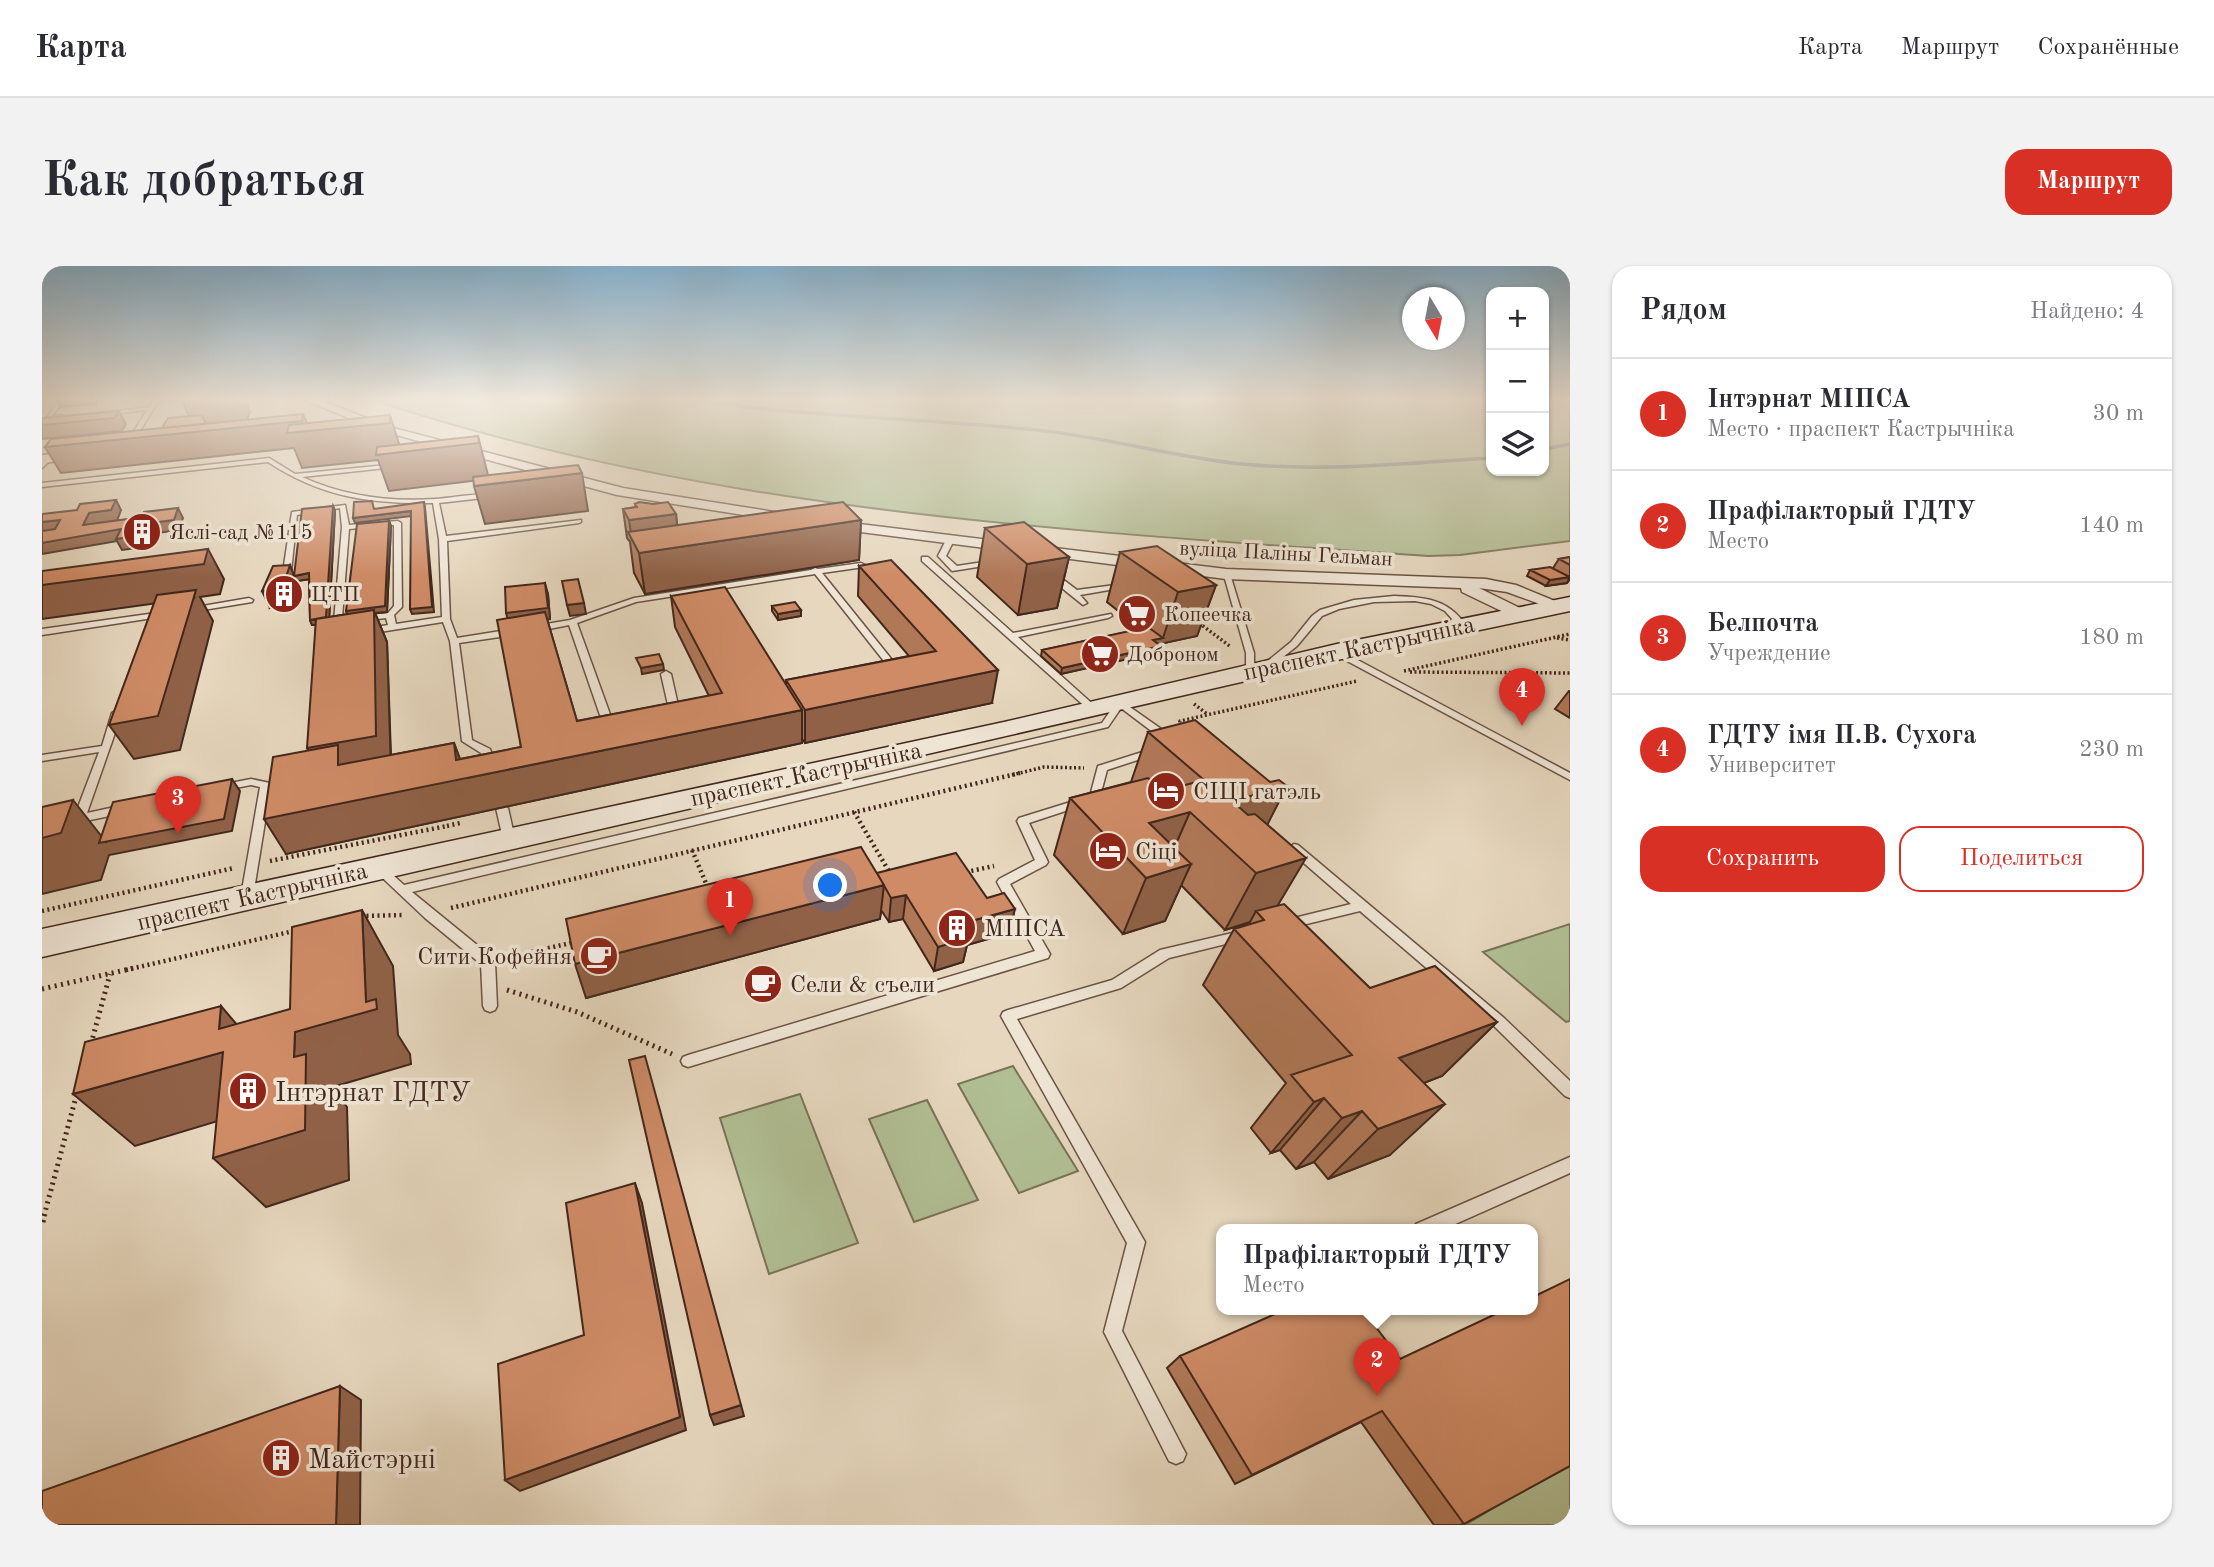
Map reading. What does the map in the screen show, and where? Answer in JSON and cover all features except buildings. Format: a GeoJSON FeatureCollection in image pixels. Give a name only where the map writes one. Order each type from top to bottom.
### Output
{"type":"FeatureCollection","features":[{"type":"Feature","properties":{"kind":"main road","name":"праспект Кастрычніка"},"geometry":{"type":"LineString","coordinates":[[42,943],[1106,706],[1336,652],[1564,605]]}},
{"type":"Feature","properties":{"kind":"street"},"geometry":{"type":"LineString","coordinates":[[45,461],[67,458]]}},
{"type":"Feature","properties":{"kind":"street","name":"вуліца Паліны Гельман"},"geometry":{"type":"LineString","coordinates":[[496,458],[622,492],[1028,553],[1226,574],[1440,581],[1510,588],[1564,605]]}},
{"type":"Feature","properties":{"kind":"street","name":"вуліца Паліны Гельман"},"geometry":{"type":"LineString","coordinates":[[1440,581],[1472,590],[1518,614]]}},
{"type":"Feature","properties":{"kind":"lane"},"geometry":{"type":"LineString","coordinates":[[42,485],[270,460],[291,477],[356,500],[436,503],[496,495]]}},
{"type":"Feature","properties":{"kind":"lane"},"geometry":{"type":"LineString","coordinates":[[291,477],[397,464]]}},
{"type":"Feature","properties":{"kind":"lane"},"geometry":{"type":"LineString","coordinates":[[287,572],[294,513],[343,506],[356,500]]}},
{"type":"Feature","properties":{"kind":"lane"},"geometry":{"type":"LineString","coordinates":[[436,503],[443,539],[446,619],[454,642],[467,741],[486,751],[493,776]]}},
{"type":"Feature","properties":{"kind":"lane"},"geometry":{"type":"LineString","coordinates":[[343,506],[346,527],[338,621],[390,615],[398,607],[398,523],[346,527]]}},
{"type":"Feature","properties":{"kind":"lane"},"geometry":{"type":"LineString","coordinates":[[443,539],[579,520]]}},
{"type":"Feature","properties":{"kind":"lane"},"geometry":{"type":"LineString","coordinates":[[950,540],[942,556],[956,569],[990,563]]}},
{"type":"Feature","properties":{"kind":"lane"},"geometry":{"type":"LineString","coordinates":[[688,1060],[1044,954],[1003,882],[1042,862],[1023,821],[1094,798],[1102,768],[1180,749],[1106,706],[1010,636],[925,559]]}},
{"type":"Feature","properties":{"kind":"lane"},"geometry":{"type":"LineString","coordinates":[[1037,564],[1075,593],[1083,603]]}},
{"type":"Feature","properties":{"kind":"lane"},"geometry":{"type":"LineString","coordinates":[[454,642],[572,622],[634,600],[815,570],[862,565]]}},
{"type":"Feature","properties":{"kind":"lane"},"geometry":{"type":"LineString","coordinates":[[815,570],[903,679],[890,681]]}},
{"type":"Feature","properties":{"kind":"lane"},"geometry":{"type":"LineString","coordinates":[[1226,574],[1250,653],[1258,670],[1295,643],[1322,612],[1386,598],[1411,598],[1452,610],[1457,619],[1448,628]]}},
{"type":"Feature","properties":{"kind":"lane"},"geometry":{"type":"LineString","coordinates":[[1075,593],[1115,587]]}},
{"type":"Feature","properties":{"kind":"lane"},"geometry":{"type":"LineString","coordinates":[[42,632],[249,600]]}},
{"type":"Feature","properties":{"kind":"lane"},"geometry":{"type":"LineString","coordinates":[[390,615],[393,627]]}},
{"type":"Feature","properties":{"kind":"lane"},"geometry":{"type":"LineString","coordinates":[[1010,636],[1108,615]]}},
{"type":"Feature","properties":{"kind":"lane"},"geometry":{"type":"LineString","coordinates":[[146,630],[150,616]]}},
{"type":"Feature","properties":{"kind":"lane"},"geometry":{"type":"LineString","coordinates":[[354,633],[446,619]]}},
{"type":"Feature","properties":{"kind":"lane"},"geometry":{"type":"LineString","coordinates":[[572,622],[606,718],[615,728],[624,729]]}},
{"type":"Feature","properties":{"kind":"lane"},"geometry":{"type":"LineString","coordinates":[[1336,652],[1570,777]]}},
{"type":"Feature","properties":{"kind":"lane"},"geometry":{"type":"LineString","coordinates":[[662,725],[674,715],[666,674]]}},
{"type":"Feature","properties":{"kind":"lane"},"geometry":{"type":"LineString","coordinates":[[80,818],[123,695]]}},
{"type":"Feature","properties":{"kind":"lane"},"geometry":{"type":"LineString","coordinates":[[401,890],[1105,725],[1106,706]]}},
{"type":"Feature","properties":{"kind":"lane"},"geometry":{"type":"LineString","coordinates":[[42,758],[106,748]]}},
{"type":"Feature","properties":{"kind":"lane"},"geometry":{"type":"LineString","coordinates":[[212,790],[251,782],[266,785],[247,897]]}},
{"type":"Feature","properties":{"kind":"lane"},"geometry":{"type":"LineString","coordinates":[[42,826],[133,807]]}},
{"type":"Feature","properties":{"kind":"lane"},"geometry":{"type":"LineString","coordinates":[[502,808],[509,839]]}},
{"type":"Feature","properties":{"kind":"lane"},"geometry":{"type":"LineString","coordinates":[[1288,843],[1499,1022],[1570,1091]]}},
{"type":"Feature","properties":{"kind":"lane"},"geometry":{"type":"LineString","coordinates":[[377,868],[429,915],[488,962],[490,1006]]}},
{"type":"Feature","properties":{"kind":"lane"},"geometry":{"type":"LineString","coordinates":[[1176,1454],[1113,1332],[1136,1242],[1008,1016],[1116,984],[1165,954],[1360,906]]}},
{"type":"Feature","properties":{"kind":"lane"},"geometry":{"type":"LineString","coordinates":[[1436,1224],[1570,1165]]}},
{"type":"Feature","properties":{"kind":"path"},"geometry":{"type":"LineString","coordinates":[[1198,622],[1231,647]]}},
{"type":"Feature","properties":{"kind":"path"},"geometry":{"type":"LineString","coordinates":[[1553,637],[1570,640]]}},
{"type":"Feature","properties":{"kind":"path"},"geometry":{"type":"LineString","coordinates":[[1398,672],[1570,673]]}},
{"type":"Feature","properties":{"kind":"path"},"geometry":{"type":"LineString","coordinates":[[1290,689],[1298,694]]}},
{"type":"Feature","properties":{"kind":"path"},"geometry":{"type":"LineString","coordinates":[[349,919],[429,915],[1044,767],[1102,768]]}},
{"type":"Feature","properties":{"kind":"path"},"geometry":{"type":"LineString","coordinates":[[854,812],[890,873]]}},
{"type":"Feature","properties":{"kind":"path"},"geometry":{"type":"LineString","coordinates":[[692,850],[712,897]]}},
{"type":"Feature","properties":{"kind":"path"},"geometry":{"type":"LineString","coordinates":[[42,911],[253,864]]}},
{"type":"Feature","properties":{"kind":"path"},"geometry":{"type":"LineString","coordinates":[[956,874],[993,865],[1003,882]]}},
{"type":"Feature","properties":{"kind":"path"},"geometry":{"type":"LineString","coordinates":[[878,874],[900,870]]}},
{"type":"Feature","properties":{"kind":"path"},"geometry":{"type":"LineString","coordinates":[[42,989],[310,927]]}},
{"type":"Feature","properties":{"kind":"path"},"geometry":{"type":"LineString","coordinates":[[488,962],[582,940]]}},
{"type":"Feature","properties":{"kind":"path"},"geometry":{"type":"LineString","coordinates":[[88,1054],[110,974]]}},
{"type":"Feature","properties":{"kind":"path"},"geometry":{"type":"LineString","coordinates":[[489,985],[576,1012],[688,1060]]}},
{"type":"Feature","properties":{"kind":"path"},"geometry":{"type":"LineString","coordinates":[[42,1222],[80,1081]]}},
{"type":"Feature","properties":{"kind":"green space"},"geometry":{"type":"Polygon","coordinates":[[[586,458],[1486,458],[1486,476],[1549,476],[1549,458],[1570,458],[1570,541],[1460,555],[1428,556],[1027,525],[893,511],[761,492],[586,458]]]}},
{"type":"Feature","properties":{"kind":"green space"},"geometry":{"type":"Polygon","coordinates":[[[1570,924],[1570,1021],[1566,1022],[1483,952],[1570,924]]]}},
{"type":"Feature","properties":{"kind":"green space"},"geometry":{"type":"Polygon","coordinates":[[[1013,1066],[1078,1171],[1019,1193],[958,1084],[1013,1066]]]}},
{"type":"Feature","properties":{"kind":"green space"},"geometry":{"type":"Polygon","coordinates":[[[800,1094],[858,1243],[769,1274],[720,1118],[800,1094]]]}},
{"type":"Feature","properties":{"kind":"green space"},"geometry":{"type":"Polygon","coordinates":[[[927,1100],[978,1200],[914,1222],[869,1119],[927,1100]]]}},
{"type":"Feature","properties":{"kind":"green space"},"geometry":{"type":"Polygon","coordinates":[[[1570,1462],[1570,1525],[1465,1525],[1570,1462]]]}},
{"type":"Feature","properties":{"kind":"waterway"},"geometry":{"type":"LineString","coordinates":[[1196,458],[1242,464],[1304,467],[1486,458]]}},
{"type":"Feature","properties":{"kind":"place","name":"Яслі-сад №115"},"geometry":{"type":"Point","coordinates":[142,532]}},
{"type":"Feature","properties":{"kind":"place","name":"ЦТП"},"geometry":{"type":"Point","coordinates":[284,594]}},
{"type":"Feature","properties":{"kind":"place","name":"Копеечка"},"geometry":{"type":"Point","coordinates":[1137,614]}},
{"type":"Feature","properties":{"kind":"place","name":"Доброном"},"geometry":{"type":"Point","coordinates":[1100,654]}},
{"type":"Feature","properties":{"kind":"place","name":"ГДТУ імя П.В. Сухога"},"geometry":{"type":"Point","coordinates":[1522,726]}},
{"type":"Feature","properties":{"kind":"place","name":"СІЦІ гатэль"},"geometry":{"type":"Point","coordinates":[1166,791]}},
{"type":"Feature","properties":{"kind":"place","name":"Белпочта"},"geometry":{"type":"Point","coordinates":[178,834]}},
{"type":"Feature","properties":{"kind":"place","name":"Сіці"},"geometry":{"type":"Point","coordinates":[1108,851]}},
{"type":"Feature","properties":{"kind":"place","name":"МІПСА"},"geometry":{"type":"Point","coordinates":[957,928]}},
{"type":"Feature","properties":{"kind":"place","name":"Інтэрнат МІПСА"},"geometry":{"type":"Point","coordinates":[730,936]}},
{"type":"Feature","properties":{"kind":"place","name":"Сити Кофейня"},"geometry":{"type":"Point","coordinates":[599,956]}},
{"type":"Feature","properties":{"kind":"place","name":"Сели & съели"},"geometry":{"type":"Point","coordinates":[763,984]}},
{"type":"Feature","properties":{"kind":"place","name":"Інтэрнат ГДТУ"},"geometry":{"type":"Point","coordinates":[248,1091]}},
{"type":"Feature","properties":{"kind":"place","name":"Прафілакторый ГДТУ"},"geometry":{"type":"Point","coordinates":[1377,1396]}},
{"type":"Feature","properties":{"kind":"place","name":"Майстэрні"},"geometry":{"type":"Point","coordinates":[281,1458]}}]}
